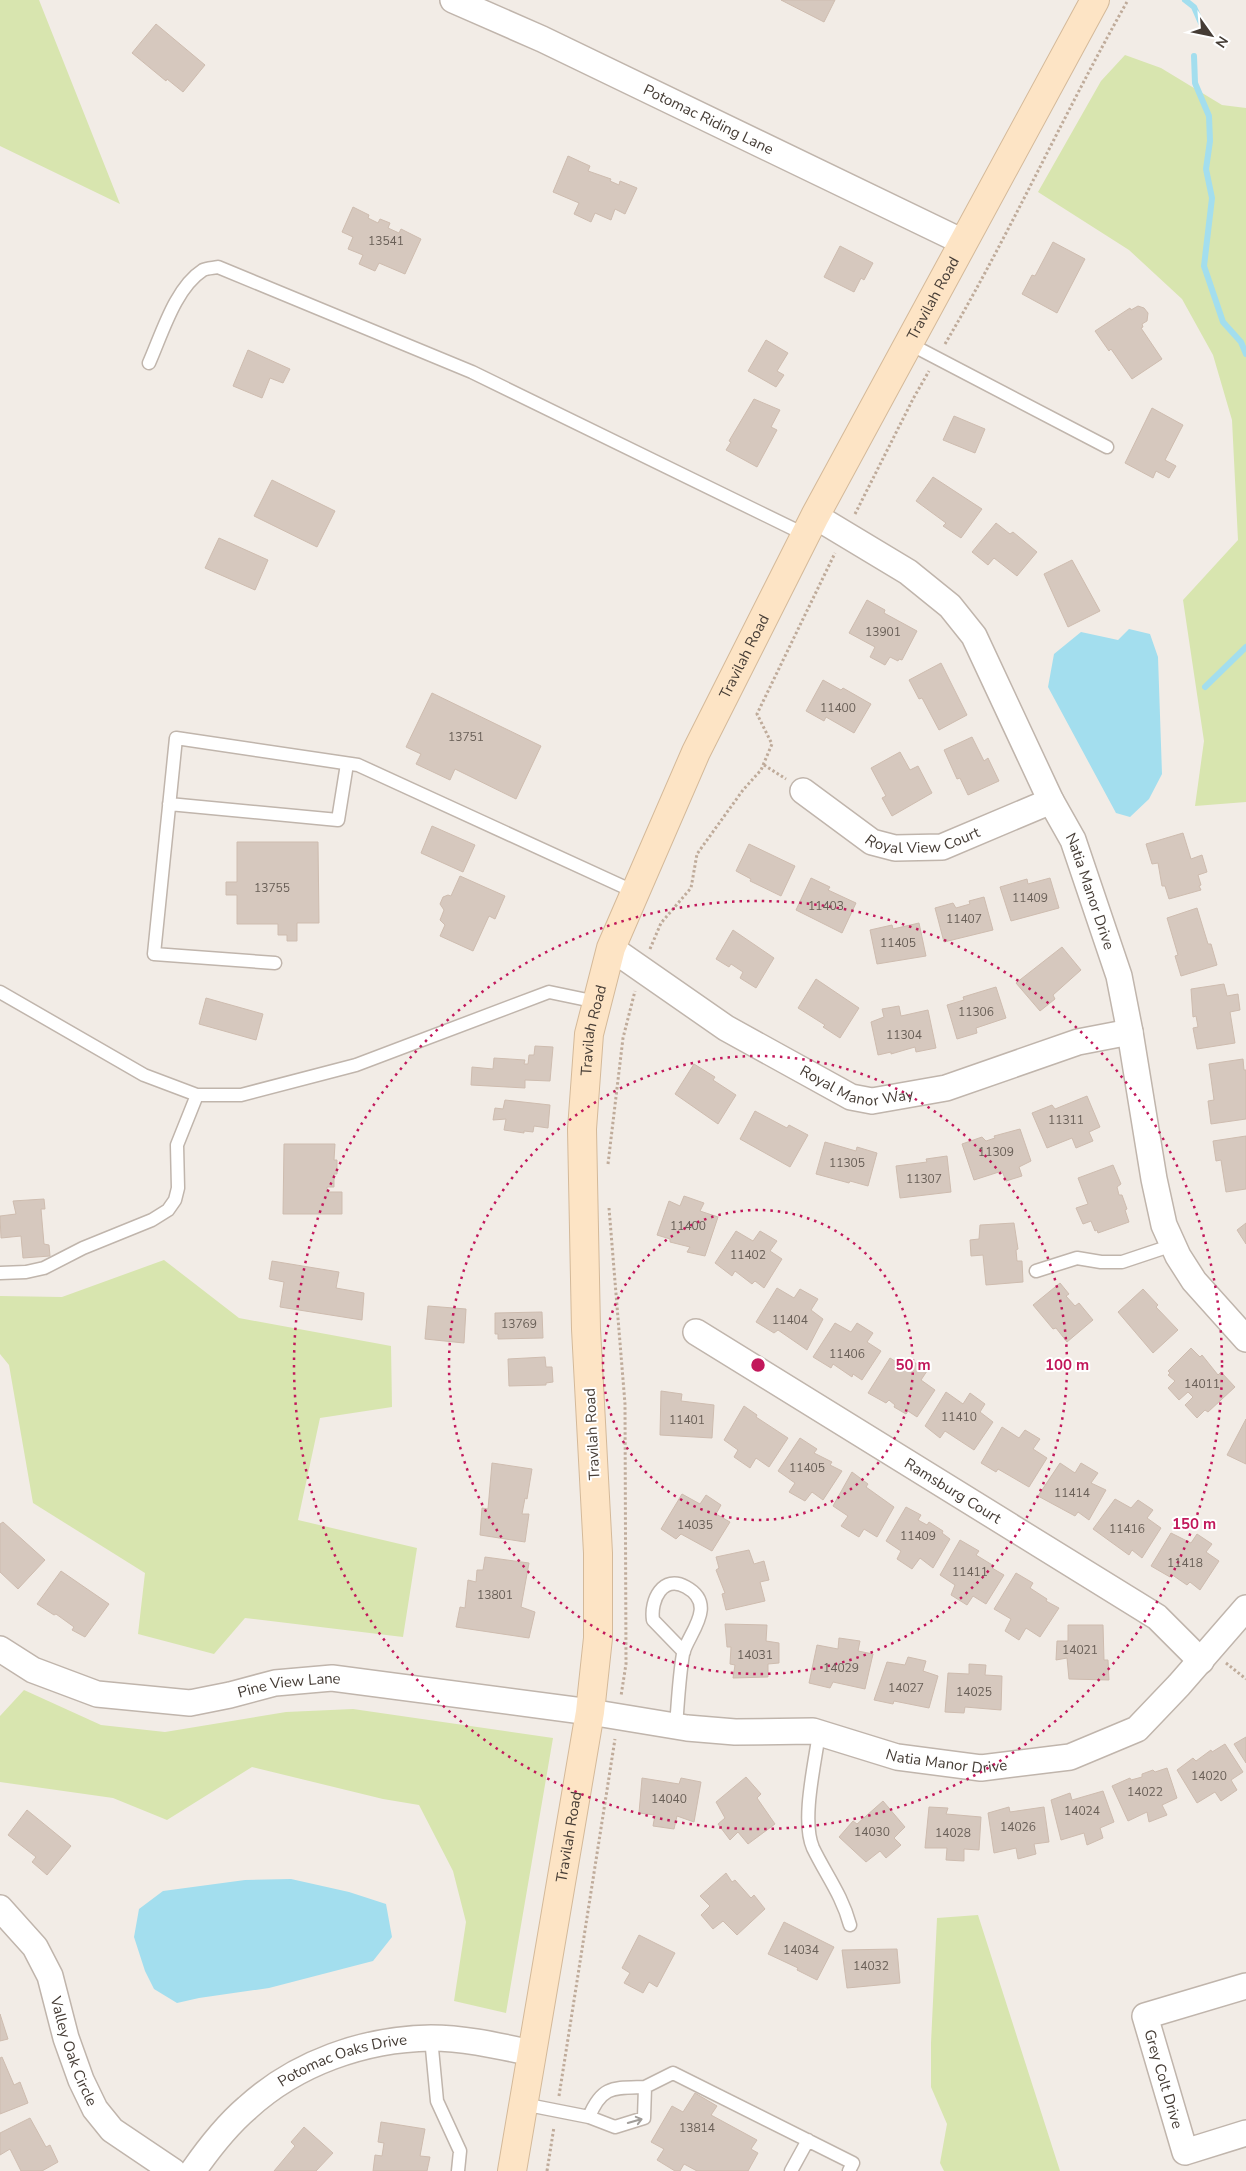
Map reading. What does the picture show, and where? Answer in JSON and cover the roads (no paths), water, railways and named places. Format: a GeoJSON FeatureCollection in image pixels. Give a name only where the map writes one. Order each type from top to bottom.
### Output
{"type":"FeatureCollection","features":[{"type":"Feature","properties":{"kind":"main road","name":"Travilah Road"},"geometry":{"type":"LineString","coordinates":[[512,2171],[590,1712],[598,1638],[598,1553],[586,1329],[582,1129],[589,1034],[611,948],[696,752],[810,525],[1095,0]]}},
{"type":"Feature","properties":{"kind":"street","name":"Potomac Riding Lane"},"geometry":{"type":"LineString","coordinates":[[466,2],[963,242]]}},
{"type":"Feature","properties":{"kind":"street","name":"Natia Manor Drive"},"geometry":{"type":"LineString","coordinates":[[810,525],[908,572],[950,606],[974,636],[1051,801],[1073,840],[1119,976],[1154,1179],[1164,1225],[1173,1245],[1194,1281],[1246,1339]]}},
{"type":"Feature","properties":{"kind":"street","name":"Royal View Court"},"geometry":{"type":"LineString","coordinates":[[803,791],[872,842],[894,848],[942,847],[1051,801]]}},
{"type":"Feature","properties":{"kind":"street","name":"Royal Manor Way"},"geometry":{"type":"LineString","coordinates":[[611,948],[726,1028],[851,1097],[872,1101],[946,1088],[1078,1042],[1130,1032]]}},
{"type":"Feature","properties":{"kind":"street","name":"Ramsburg Court"},"geometry":{"type":"LineString","coordinates":[[696,1332],[1156,1617],[1201,1661]]}},
{"type":"Feature","properties":{"kind":"street","name":"Natia Manor Drive"},"geometry":{"type":"LineString","coordinates":[[590,1712],[676,1726],[736,1732],[813,1732],[897,1758],[981,1768],[1070,1757],[1137,1729],[1201,1661],[1246,1608]]}},
{"type":"Feature","properties":{"kind":"street","name":"Pine View Lane"},"geometry":{"type":"LineString","coordinates":[[0,1649],[33,1670],[97,1694],[114,1696],[190,1703],[230,1695],[276,1682],[332,1678],[590,1712]]}},
{"type":"Feature","properties":{"kind":"street","name":"Valley Oak Circle"},"geometry":{"type":"LineString","coordinates":[[0,1908],[35,1947],[50,1976],[66,2038],[81,2080],[95,2109],[112,2130],[173,2171]]}},
{"type":"Feature","properties":{"kind":"street","name":"Grey Colt Drive"},"geometry":{"type":"LineString","coordinates":[[1246,1986],[1145,2016],[1185,2152],[1246,2133]]}},
{"type":"Feature","properties":{"kind":"street","name":"Potomac Oaks Drive"},"geometry":{"type":"LineString","coordinates":[[193,2171],[215,2140],[247,2107],[290,2075],[373,2043],[431,2038],[485,2043],[532,2053]]}},
{"type":"Feature","properties":{"kind":"lane"},"geometry":{"type":"LineString","coordinates":[[149,363],[175,304],[190,282],[204,270],[218,267],[472,372],[810,525]]}},
{"type":"Feature","properties":{"kind":"lane"},"geometry":{"type":"LineString","coordinates":[[908,343],[1107,448]]}},
{"type":"Feature","properties":{"kind":"lane"},"geometry":{"type":"LineString","coordinates":[[275,963],[154,954],[176,738],[358,765],[635,892]]}},
{"type":"Feature","properties":{"kind":"lane"},"geometry":{"type":"LineString","coordinates":[[169,804],[338,820],[348,764]]}},
{"type":"Feature","properties":{"kind":"lane"},"geometry":{"type":"LineString","coordinates":[[0,992],[144,1075],[197,1095],[241,1095],[356,1065],[550,992],[597,1002]]}},
{"type":"Feature","properties":{"kind":"lane"},"geometry":{"type":"LineString","coordinates":[[0,1273],[26,1272],[44,1268],[83,1248],[152,1220],[168,1210],[175,1200],[178,1188],[177,1145],[197,1095]]}},
{"type":"Feature","properties":{"kind":"lane"},"geometry":{"type":"LineString","coordinates":[[1036,1271],[1077,1258],[1101,1262],[1122,1262],[1173,1245]]}},
{"type":"Feature","properties":{"kind":"lane"},"geometry":{"type":"LineString","coordinates":[[676,1726],[684,1652],[700,1617],[700,1605],[695,1594],[686,1587],[675,1583],[666,1585],[658,1592],[653,1601],[653,1620],[684,1652]]}},
{"type":"Feature","properties":{"kind":"lane"},"geometry":{"type":"LineString","coordinates":[[818,1733],[808,1818],[809,1834],[813,1848],[842,1899],[850,1925]]}},
{"type":"Feature","properties":{"kind":"lane"},"geometry":{"type":"LineString","coordinates":[[431,2038],[437,2101],[460,2151],[458,2171]]}},
{"type":"Feature","properties":{"kind":"lane"},"geometry":{"type":"LineString","coordinates":[[589,2117],[596,2101],[612,2088],[645,2087],[674,2073],[853,2164],[849,2171]]}},
{"type":"Feature","properties":{"kind":"lane"},"geometry":{"type":"LineString","coordinates":[[523,2104],[589,2117],[615,2127],[644,2118],[645,2087]]}},
{"type":"Feature","properties":{"kind":"lane"},"geometry":{"type":"LineString","coordinates":[[791,2171],[808,2140]]}},
{"type":"Feature","properties":{"kind":"water"},"geometry":{"type":"Polygon","coordinates":[[[1129,629],[1150,634],[1158,657],[1162,774],[1149,799],[1130,817],[1116,813],[1048,687],[1054,654],[1081,632],[1118,640],[1129,629]]]}},
{"type":"Feature","properties":{"kind":"water"},"geometry":{"type":"Polygon","coordinates":[[[291,1879],[349,1892],[386,1904],[392,1937],[373,1961],[269,1988],[177,2003],[154,1989],[145,1971],[134,1937],[139,1909],[163,1891],[245,1880],[291,1879]]]}},
{"type":"Feature","properties":{"kind":"waterway"},"geometry":{"type":"LineString","coordinates":[[1185,0],[1194,7],[1201,23]]}},
{"type":"Feature","properties":{"kind":"waterway"},"geometry":{"type":"LineString","coordinates":[[1194,56],[1195,83],[1209,116],[1210,141],[1206,169],[1212,198],[1204,266],[1223,322],[1241,342],[1246,354]]}},
{"type":"Feature","properties":{"kind":"waterway"},"geometry":{"type":"LineString","coordinates":[[1205,687],[1246,647]]}}]}
